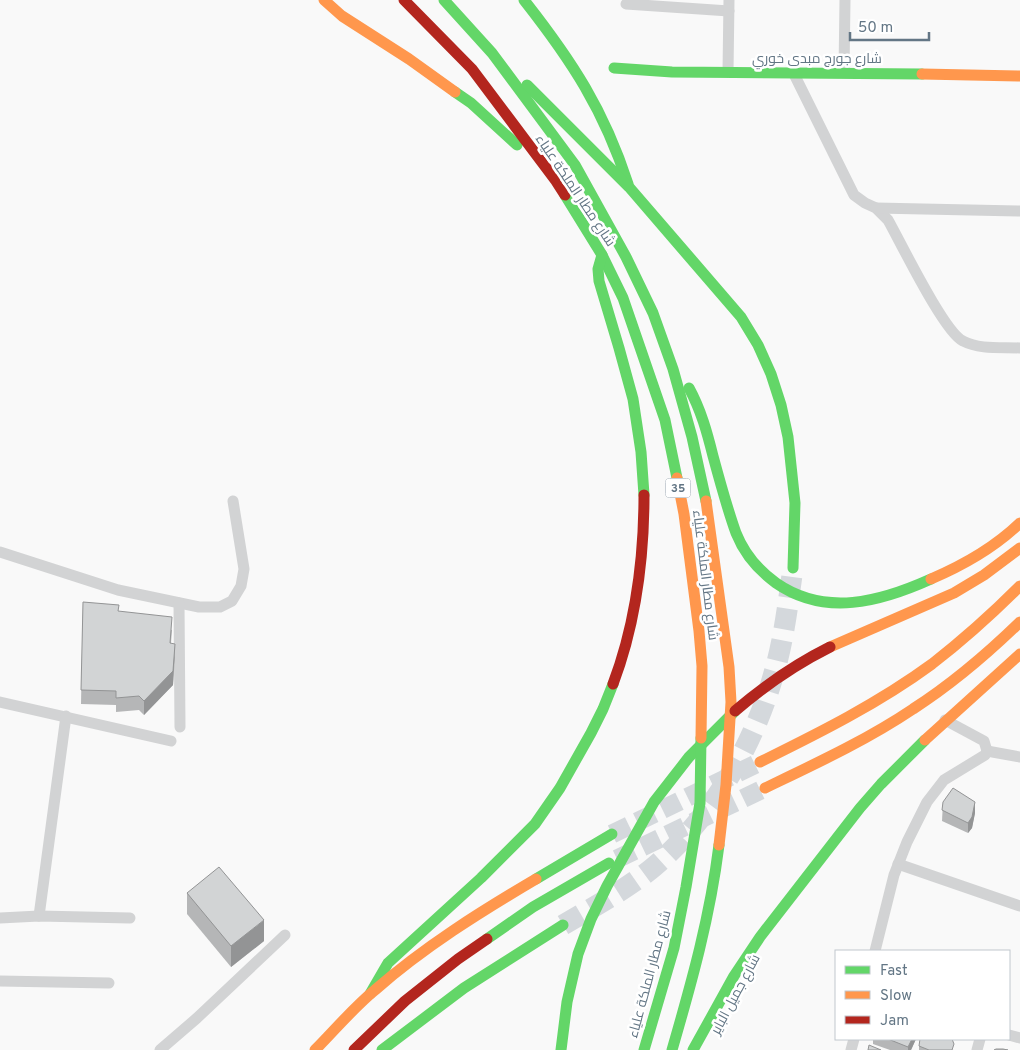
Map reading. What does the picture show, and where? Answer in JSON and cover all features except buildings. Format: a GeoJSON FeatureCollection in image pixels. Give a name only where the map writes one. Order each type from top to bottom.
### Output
{"type":"FeatureCollection","features":[{"type":"Feature","properties":{"kind":"main road"},"geometry":{"type":"LineString","coordinates":[[324,0],[342,16],[409,59],[471,103],[556,181]]}},
{"type":"Feature","properties":{"kind":"main road","name":"شارع مطار الملكة علياء"},"geometry":{"type":"LineString","coordinates":[[404,0],[472,69],[556,181],[602,255],[634,324],[664,420],[684,514],[699,631],[702,666],[702,733],[698,812],[686,886],[674,948],[644,1050]]}},
{"type":"Feature","properties":{"kind":"main road","name":"شارع مطار الملكة علياء"},"geometry":{"type":"LineString","coordinates":[[444,0],[492,52],[575,165],[642,289],[673,368],[692,437],[708,510],[725,630],[731,702],[726,784],[715,877],[698,960],[672,1050]]}},
{"type":"Feature","properties":{"kind":"main road"},"geometry":{"type":"LineString","coordinates":[[524,0],[566,54],[588,91],[608,130],[629,187]]}},
{"type":"Feature","properties":{"kind":"main road"},"geometry":{"type":"LineString","coordinates":[[492,52],[544,100],[629,187],[741,316],[753,334],[775,386],[784,419],[794,489],[793,568]]}},
{"type":"Feature","properties":{"kind":"main road","name":"شارع جورج مبدى خوري"},"geometry":{"type":"LineString","coordinates":[[614,68],[672,72],[844,72],[1020,76]]}},
{"type":"Feature","properties":{"kind":"main road"},"geometry":{"type":"LineString","coordinates":[[370,994],[388,963],[481,879],[534,824],[574,765],[606,704],[616,676],[630,626],[640,574],[643,544],[644,481],[636,416],[624,366],[599,281],[598,269],[602,255]]}},
{"type":"Feature","properties":{"kind":"main road"},"geometry":{"type":"LineString","coordinates":[[673,368],[688,386],[700,410],[732,521],[742,546],[751,561],[784,590],[819,603],[861,603],[916,586],[971,560],[991,548],[1020,523]]}},
{"type":"Feature","properties":{"kind":"main road"},"geometry":{"type":"LineString","coordinates":[[561,1050],[568,998],[578,952],[594,911],[644,818],[686,760],[735,712],[777,678],[824,650],[945,598],[992,570],[1020,548]]}},
{"type":"Feature","properties":{"kind":"main road"},"geometry":{"type":"LineString","coordinates":[[760,762],[868,707],[933,664],[995,613],[1020,586]]}},
{"type":"Feature","properties":{"kind":"main road"},"geometry":{"type":"LineString","coordinates":[[765,788],[873,734],[905,715],[978,662],[1020,622]]}},
{"type":"Feature","properties":{"kind":"main road"},"geometry":{"type":"LineString","coordinates":[[693,1050],[734,976],[760,937],[860,808],[902,762],[1020,654]]}},
{"type":"Feature","properties":{"kind":"main road"},"geometry":{"type":"LineString","coordinates":[[315,1050],[370,994],[422,953],[498,902],[612,834]]}},
{"type":"Feature","properties":{"kind":"main road"},"geometry":{"type":"LineString","coordinates":[[354,1050],[405,1001],[458,959],[533,907],[609,863]]}},
{"type":"Feature","properties":{"kind":"main road"},"geometry":{"type":"LineString","coordinates":[[382,1050],[464,988],[563,925]]}},
{"type":"Feature","properties":{"kind":"street"},"geometry":{"type":"LineString","coordinates":[[844,72],[845,0]]}},
{"type":"Feature","properties":{"kind":"street"},"geometry":{"type":"LineString","coordinates":[[626,4],[729,5],[728,72]]}},
{"type":"Feature","properties":{"kind":"street"},"geometry":{"type":"LineString","coordinates":[[793,72],[854,195],[865,204],[876,208],[1020,211]]}},
{"type":"Feature","properties":{"kind":"street"},"geometry":{"type":"LineString","coordinates":[[876,208],[888,220],[946,324],[962,341],[983,347],[1020,348]]}},
{"type":"Feature","properties":{"kind":"street"},"geometry":{"type":"LineString","coordinates":[[0,552],[118,590],[199,607],[220,607],[227,605],[238,594],[243,578],[244,569],[233,501]]}},
{"type":"Feature","properties":{"kind":"street"},"geometry":{"type":"LineString","coordinates":[[179,603],[180,727]]}},
{"type":"Feature","properties":{"kind":"street"},"geometry":{"type":"LineString","coordinates":[[0,702],[171,741]]}},
{"type":"Feature","properties":{"kind":"street"},"geometry":{"type":"LineString","coordinates":[[39,916],[66,716]]}},
{"type":"Feature","properties":{"kind":"street"},"geometry":{"type":"LineString","coordinates":[[946,720],[984,741],[987,751]]}},
{"type":"Feature","properties":{"kind":"street"},"geometry":{"type":"LineString","coordinates":[[987,751],[1020,757]]}},
{"type":"Feature","properties":{"kind":"street"},"geometry":{"type":"LineString","coordinates":[[875,950],[898,864],[914,826],[927,802],[938,786],[957,771],[984,755],[987,751]]}},
{"type":"Feature","properties":{"kind":"street"},"geometry":{"type":"LineString","coordinates":[[898,864],[1020,906]]}},
{"type":"Feature","properties":{"kind":"street"},"geometry":{"type":"LineString","coordinates":[[0,918],[39,916],[130,918]]}},
{"type":"Feature","properties":{"kind":"street"},"geometry":{"type":"LineString","coordinates":[[160,1050],[197,1018],[285,935]]}},
{"type":"Feature","properties":{"kind":"street","name":"شارع جميل الباير"},"geometry":{"type":"LineString","coordinates":[[705,1050],[756,957],[760,937]]}},
{"type":"Feature","properties":{"kind":"street"},"geometry":{"type":"LineString","coordinates":[[0,982],[109,983]]}},
{"type":"Feature","properties":{"kind":"tunnel"},"geometry":{"type":"LineString","coordinates":[[563,925],[650,870],[691,829],[727,781],[742,755],[754,728],[774,673],[783,634],[793,568]]}},
{"type":"Feature","properties":{"kind":"tunnel"},"geometry":{"type":"LineString","coordinates":[[612,834],[760,762]]}},
{"type":"Feature","properties":{"kind":"tunnel"},"geometry":{"type":"LineString","coordinates":[[617,859],[765,788]]}},
{"type":"Feature","properties":{"kind":"traffic: fast"},"geometry":{"type":"LineString","coordinates":[[444,0],[492,53],[575,165],[626,257],[653,313],[673,369],[692,437],[706,501]]}},
{"type":"Feature","properties":{"kind":"traffic: fast"},"geometry":{"type":"LineString","coordinates":[[524,0],[557,44],[585,87],[619,157],[628,184]]}},
{"type":"Feature","properties":{"kind":"traffic: fast"},"geometry":{"type":"LineString","coordinates":[[614,68],[672,72],[922,74]]}},
{"type":"Feature","properties":{"kind":"traffic: fast"},"geometry":{"type":"LineString","coordinates":[[527,85],[629,187],[741,317],[758,345],[771,374],[781,405],[788,437],[795,503],[793,568]]}},
{"type":"Feature","properties":{"kind":"traffic: fast"},"geometry":{"type":"LineString","coordinates":[[455,92],[471,103],[517,145]]}},
{"type":"Feature","properties":{"kind":"traffic: fast"},"geometry":{"type":"LineString","coordinates":[[565,195],[602,255],[623,298],[665,420],[677,478]]}},
{"type":"Feature","properties":{"kind":"traffic: fast"},"geometry":{"type":"LineString","coordinates":[[602,255],[598,269],[599,281],[633,399],[641,452],[644,495]]}},
{"type":"Feature","properties":{"kind":"traffic: fast"},"geometry":{"type":"LineString","coordinates":[[689,388],[703,421],[736,533],[747,554],[769,578],[795,594],[833,603],[872,599],[892,594],[931,579]]}},
{"type":"Feature","properties":{"kind":"traffic: fast"},"geometry":{"type":"LineString","coordinates":[[370,994],[388,963],[481,878],[535,824],[560,788],[591,733],[613,684]]}},
{"type":"Feature","properties":{"kind":"traffic: fast"},"geometry":{"type":"LineString","coordinates":[[561,1050],[567,1002],[578,954],[591,919],[607,886],[654,802],[689,757],[735,711]]}},
{"type":"Feature","properties":{"kind":"traffic: fast"},"geometry":{"type":"LineString","coordinates":[[644,1050],[674,948],[686,887],[700,803],[701,738]]}},
{"type":"Feature","properties":{"kind":"traffic: fast"},"geometry":{"type":"LineString","coordinates":[[693,1050],[734,976],[760,937],[860,808],[925,740]]}},
{"type":"Feature","properties":{"kind":"traffic: fast"},"geometry":{"type":"LineString","coordinates":[[536,879],[612,834]]}},
{"type":"Feature","properties":{"kind":"traffic: fast"},"geometry":{"type":"LineString","coordinates":[[672,1050],[711,898],[719,845]]}},
{"type":"Feature","properties":{"kind":"traffic: fast"},"geometry":{"type":"LineString","coordinates":[[487,939],[533,907],[609,863]]}},
{"type":"Feature","properties":{"kind":"traffic: fast"},"geometry":{"type":"LineString","coordinates":[[382,1050],[464,988],[563,925]]}},
{"type":"Feature","properties":{"kind":"traffic: slow"},"geometry":{"type":"LineString","coordinates":[[324,0],[342,16],[409,59],[455,92]]}},
{"type":"Feature","properties":{"kind":"traffic: slow"},"geometry":{"type":"LineString","coordinates":[[922,74],[1020,76]]}},
{"type":"Feature","properties":{"kind":"traffic: slow"},"geometry":{"type":"LineString","coordinates":[[677,478],[684,514],[699,631],[702,666],[701,738]]}},
{"type":"Feature","properties":{"kind":"traffic: slow"},"geometry":{"type":"LineString","coordinates":[[706,501],[729,667],[731,702],[726,785],[719,845]]}},
{"type":"Feature","properties":{"kind":"traffic: slow"},"geometry":{"type":"LineString","coordinates":[[931,579],[978,555],[1020,523]]}},
{"type":"Feature","properties":{"kind":"traffic: slow"},"geometry":{"type":"LineString","coordinates":[[830,647],[954,593],[984,575],[1020,548]]}},
{"type":"Feature","properties":{"kind":"traffic: slow"},"geometry":{"type":"LineString","coordinates":[[760,762],[848,717],[912,678],[966,636],[1020,586]]}},
{"type":"Feature","properties":{"kind":"traffic: slow"},"geometry":{"type":"LineString","coordinates":[[765,788],[822,761],[913,709],[969,668],[1020,622]]}},
{"type":"Feature","properties":{"kind":"traffic: slow"},"geometry":{"type":"LineString","coordinates":[[925,740],[1020,654]]}},
{"type":"Feature","properties":{"kind":"traffic: slow"},"geometry":{"type":"LineString","coordinates":[[315,1050],[367,997],[413,959],[473,917],[536,879]]}},
{"type":"Feature","properties":{"kind":"traffic: jam"},"geometry":{"type":"LineString","coordinates":[[404,0],[472,69],[565,195]]}},
{"type":"Feature","properties":{"kind":"traffic: jam"},"geometry":{"type":"LineString","coordinates":[[613,684],[628,638],[637,591],[644,519],[644,495]]}},
{"type":"Feature","properties":{"kind":"traffic: jam"},"geometry":{"type":"LineString","coordinates":[[735,711],[781,676],[830,647]]}},
{"type":"Feature","properties":{"kind":"traffic: jam"},"geometry":{"type":"LineString","coordinates":[[354,1050],[405,1001],[458,959],[487,939]]}}]}
